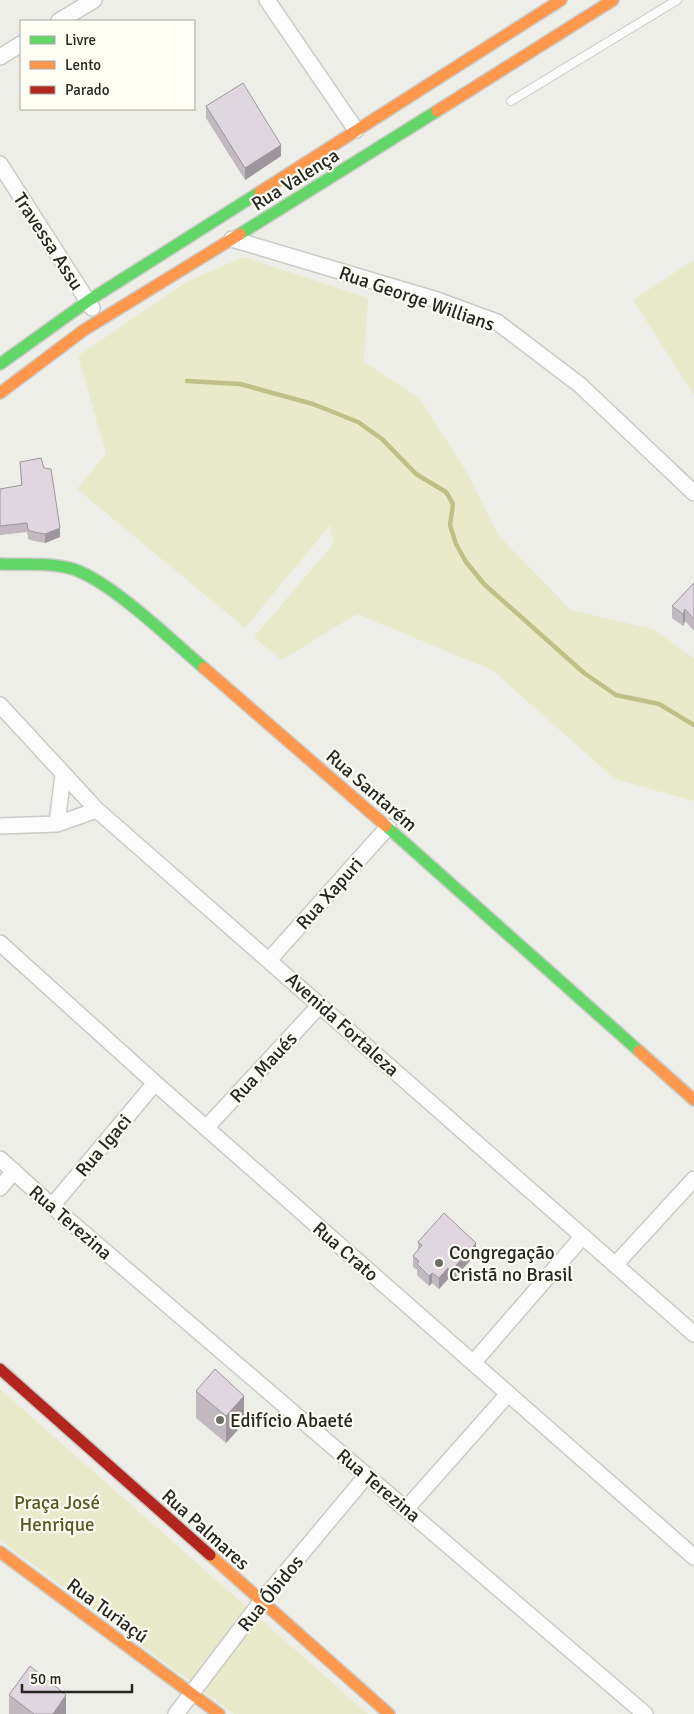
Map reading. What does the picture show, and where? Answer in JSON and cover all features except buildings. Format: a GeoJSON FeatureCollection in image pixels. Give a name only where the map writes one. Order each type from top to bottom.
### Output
{"type":"FeatureCollection","features":[{"type":"Feature","properties":{"kind":"street"},"geometry":{"type":"LineString","coordinates":[[61,20],[94,0]]}},
{"type":"Feature","properties":{"kind":"street"},"geometry":{"type":"LineString","coordinates":[[267,0],[356,130]]}},
{"type":"Feature","properties":{"kind":"street","name":"Rua Valença"},"geometry":{"type":"LineString","coordinates":[[0,364],[88,302],[561,0]]}},
{"type":"Feature","properties":{"kind":"street","name":"Rua Valença"},"geometry":{"type":"LineString","coordinates":[[0,393],[22,374],[99,318],[232,239],[613,0]]}},
{"type":"Feature","properties":{"kind":"street"},"geometry":{"type":"LineString","coordinates":[[0,57],[20,45]]}},
{"type":"Feature","properties":{"kind":"street","name":"Travessa Assu"},"geometry":{"type":"LineString","coordinates":[[0,164],[99,318]]}},
{"type":"Feature","properties":{"kind":"street","name":"Rua George Willians"},"geometry":{"type":"LineString","coordinates":[[232,239],[437,300],[497,322],[580,385],[694,493]]}},
{"type":"Feature","properties":{"kind":"street","name":"Rua Santarém"},"geometry":{"type":"LineString","coordinates":[[0,564],[57,566],[74,569],[104,587],[137,612],[388,827],[694,1100]]}},
{"type":"Feature","properties":{"kind":"street","name":"Avenida Fortaleza"},"geometry":{"type":"LineString","coordinates":[[0,706],[97,810],[270,959],[320,1006],[694,1334]]}},
{"type":"Feature","properties":{"kind":"street"},"geometry":{"type":"LineString","coordinates":[[57,824],[63,775]]}},
{"type":"Feature","properties":{"kind":"street"},"geometry":{"type":"LineString","coordinates":[[0,826],[57,824],[97,810]]}},
{"type":"Feature","properties":{"kind":"street","name":"Rua Xapuri"},"geometry":{"type":"LineString","coordinates":[[270,959],[388,827]]}},
{"type":"Feature","properties":{"kind":"street","name":"Rua Crato"},"geometry":{"type":"LineString","coordinates":[[0,943],[155,1083],[694,1557]]}},
{"type":"Feature","properties":{"kind":"street","name":"Rua Maués"},"geometry":{"type":"LineString","coordinates":[[206,1128],[320,1006]]}},
{"type":"Feature","properties":{"kind":"street","name":"Rua Igaci"},"geometry":{"type":"LineString","coordinates":[[52,1206],[155,1083]]}},
{"type":"Feature","properties":{"kind":"street","name":"Rua Terezina"},"geometry":{"type":"LineString","coordinates":[[0,1159],[52,1206],[645,1714]]}},
{"type":"Feature","properties":{"kind":"street"},"geometry":{"type":"LineString","coordinates":[[0,1188],[14,1171]]}},
{"type":"Feature","properties":{"kind":"street"},"geometry":{"type":"LineString","coordinates":[[615,1265],[694,1179]]}},
{"type":"Feature","properties":{"kind":"street"},"geometry":{"type":"LineString","coordinates":[[473,1362],[583,1236]]}},
{"type":"Feature","properties":{"kind":"street","name":"Rua Palmares"},"geometry":{"type":"LineString","coordinates":[[0,1369],[261,1602],[390,1714]]}},
{"type":"Feature","properties":{"kind":"street"},"geometry":{"type":"LineString","coordinates":[[406,1508],[508,1394]]}},
{"type":"Feature","properties":{"kind":"street","name":"Rua Óbidos"},"geometry":{"type":"LineString","coordinates":[[176,1714],[261,1602],[367,1475]]}},
{"type":"Feature","properties":{"kind":"street","name":"Rua Turiaçú"},"geometry":{"type":"LineString","coordinates":[[0,1552],[219,1714]]}},
{"type":"Feature","properties":{"kind":"lane"},"geometry":{"type":"LineString","coordinates":[[511,101],[677,0]]}},
{"type":"Feature","properties":{"kind":"green space"},"geometry":{"type":"Polygon","coordinates":[[[244,257],[368,298],[364,362],[419,398],[468,474],[499,536],[571,610],[653,629],[694,658],[694,801],[615,779],[492,670],[357,614],[281,660],[254,637],[334,543],[330,525],[245,628],[77,489],[106,454],[78,356],[186,282],[244,257]]]}},
{"type":"Feature","properties":{"kind":"green space"},"geometry":{"type":"Polygon","coordinates":[[[694,260],[694,395],[633,300],[694,260]]]}},
{"type":"Feature","properties":{"kind":"green space","name":"Praça José Henrique"},"geometry":{"type":"Polygon","coordinates":[[[0,1389],[368,1714],[234,1714],[0,1540],[0,1389]]]}},
{"type":"Feature","properties":{"kind":"waterway"},"geometry":{"type":"LineString","coordinates":[[187,381],[240,384],[313,404],[358,422],[382,439],[416,474],[446,492],[453,504],[450,525],[456,544],[466,562],[484,584],[584,673],[616,695],[659,704],[694,725]]}},
{"type":"Feature","properties":{"kind":"traffic: fast"},"geometry":{"type":"LineString","coordinates":[[240,234],[437,111]]}},
{"type":"Feature","properties":{"kind":"traffic: fast"},"geometry":{"type":"LineString","coordinates":[[0,364],[88,301],[260,192]]}},
{"type":"Feature","properties":{"kind":"traffic: fast"},"geometry":{"type":"LineString","coordinates":[[0,564],[55,565],[73,569],[88,576],[105,586],[141,613],[204,668]]}},
{"type":"Feature","properties":{"kind":"traffic: fast"},"geometry":{"type":"LineString","coordinates":[[386,826],[639,1051]]}},
{"type":"Feature","properties":{"kind":"traffic: slow"},"geometry":{"type":"LineString","coordinates":[[260,192],[561,0]]}},
{"type":"Feature","properties":{"kind":"traffic: slow"},"geometry":{"type":"LineString","coordinates":[[437,111],[613,0]]}},
{"type":"Feature","properties":{"kind":"traffic: slow"},"geometry":{"type":"LineString","coordinates":[[0,393],[84,330],[240,234]]}},
{"type":"Feature","properties":{"kind":"traffic: slow"},"geometry":{"type":"LineString","coordinates":[[204,668],[386,826]]}},
{"type":"Feature","properties":{"kind":"traffic: slow"},"geometry":{"type":"LineString","coordinates":[[639,1051],[694,1100]]}},
{"type":"Feature","properties":{"kind":"traffic: slow"},"geometry":{"type":"LineString","coordinates":[[0,1552],[219,1714]]}},
{"type":"Feature","properties":{"kind":"traffic: slow"},"geometry":{"type":"LineString","coordinates":[[210,1555],[389,1714]]}},
{"type":"Feature","properties":{"kind":"traffic: jam"},"geometry":{"type":"LineString","coordinates":[[0,1369],[210,1555]]}},
{"type":"Feature","properties":{"kind":"place","name":"Congregação Cristã no Brasil"},"geometry":{"type":"Point","coordinates":[439,1263]}},
{"type":"Feature","properties":{"kind":"place","name":"Edifício Abaeté"},"geometry":{"type":"Point","coordinates":[220,1420]}}]}
